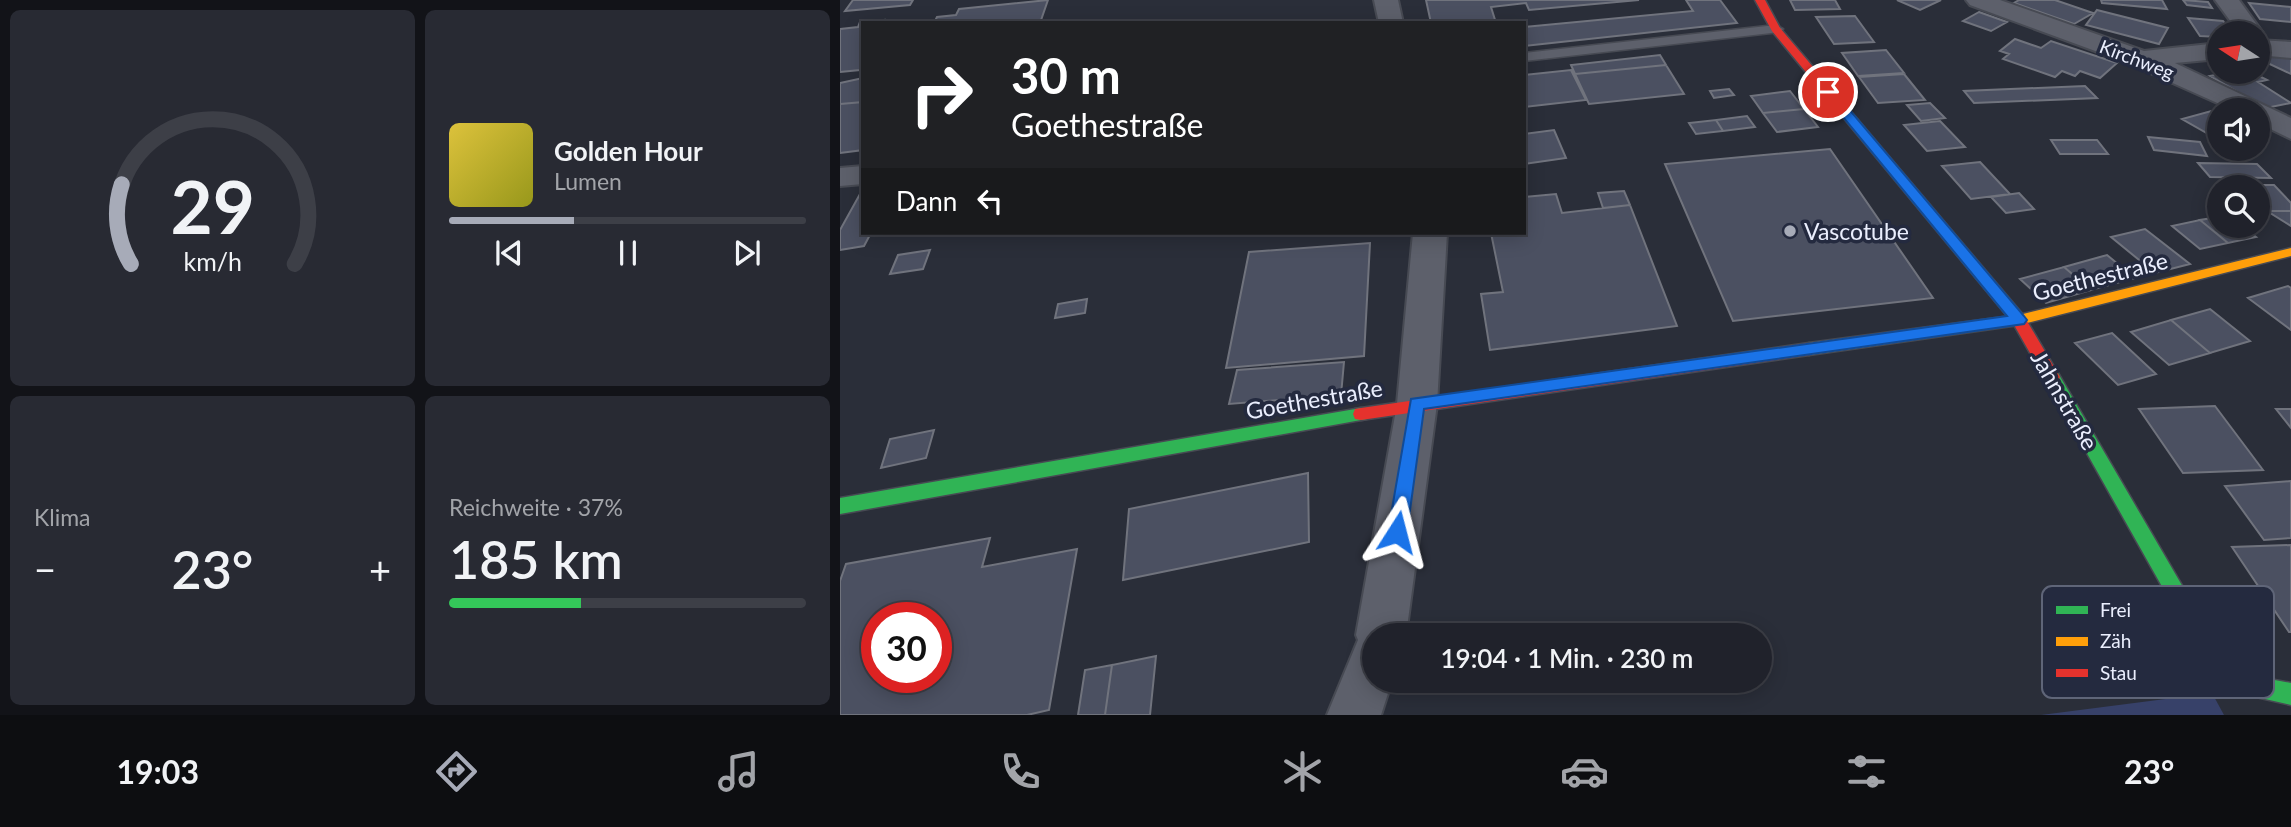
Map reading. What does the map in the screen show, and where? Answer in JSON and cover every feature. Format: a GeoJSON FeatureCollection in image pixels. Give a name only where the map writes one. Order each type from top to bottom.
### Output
{"type":"FeatureCollection","features":[{"type":"Feature","properties":{"kind":"street"},"geometry":{"type":"LineString","coordinates":[[1386,0],[1391,21]]}},
{"type":"Feature","properties":{"kind":"street","name":"Jahnstraße"},"geometry":{"type":"LineString","coordinates":[[1760,0],[1776,29],[2019,320],[2173,586]]}},
{"type":"Feature","properties":{"kind":"street","name":"Kirchweg"},"geometry":{"type":"LineString","coordinates":[[1978,0],[2141,59],[2248,104],[2291,130]]}},
{"type":"Feature","properties":{"kind":"street"},"geometry":{"type":"LineString","coordinates":[[2227,0],[2242,21]]}},
{"type":"Feature","properties":{"kind":"street"},"geometry":{"type":"LineString","coordinates":[[2270,45],[2291,50]]}},
{"type":"Feature","properties":{"kind":"street"},"geometry":{"type":"LineString","coordinates":[[2141,59],[2207,52]]}},
{"type":"Feature","properties":{"kind":"street"},"geometry":{"type":"LineString","coordinates":[[840,177],[861,175]]}},
{"type":"Feature","properties":{"kind":"street"},"geometry":{"type":"LineString","coordinates":[[1383,623],[1417,404],[1430,235]]}},
{"type":"Feature","properties":{"kind":"street","name":"Goethestraße"},"geometry":{"type":"LineString","coordinates":[[840,506],[1417,404],[2019,320],[2291,252]]}},
{"type":"Feature","properties":{"kind":"street"},"geometry":{"type":"LineString","coordinates":[[1354,715],[1362,692]]}},
{"type":"Feature","properties":{"kind":"lane"},"geometry":{"type":"LineString","coordinates":[[1526,57],[1776,29]]}},
{"type":"Feature","properties":{"kind":"shaded area"},"geometry":{"type":"Polygon","coordinates":[[[2173,698],[2215,698],[2224,715],[2041,715],[2173,698]]]}},
{"type":"Feature","properties":{"kind":"building"},"geometry":{"type":"Polygon","coordinates":[[[853,0],[913,0],[910,5],[845,11],[853,0]]]}},
{"type":"Feature","properties":{"kind":"building"},"geometry":{"type":"Polygon","coordinates":[[[1048,0],[1041,21],[935,21],[937,17],[956,15],[959,9],[1048,0]]]}},
{"type":"Feature","properties":{"kind":"building"},"geometry":{"type":"Polygon","coordinates":[[[1426,0],[1639,0],[1529,10],[1526,3],[1491,7],[1495,21],[1431,21],[1426,0]]]}},
{"type":"Feature","properties":{"kind":"building"},"geometry":{"type":"Polygon","coordinates":[[[1686,0],[1720,0],[1737,23],[1526,46],[1526,27],[1693,11],[1686,0]]]}},
{"type":"Feature","properties":{"kind":"building"},"geometry":{"type":"Polygon","coordinates":[[[1790,0],[1835,0],[1840,9],[1795,10],[1790,0]]]}},
{"type":"Feature","properties":{"kind":"building"},"geometry":{"type":"Polygon","coordinates":[[[1897,0],[1941,0],[1920,10],[1897,0]]]}},
{"type":"Feature","properties":{"kind":"building"},"geometry":{"type":"Polygon","coordinates":[[[2019,0],[2055,0],[2093,13],[2074,24],[2014,3],[2019,0]]]}},
{"type":"Feature","properties":{"kind":"building"},"geometry":{"type":"Polygon","coordinates":[[[2101,0],[2162,0],[2167,9],[2102,3],[2101,0]]]}},
{"type":"Feature","properties":{"kind":"building"},"geometry":{"type":"Polygon","coordinates":[[[2183,0],[2208,2],[2212,8],[2187,5],[2183,0]]]}},
{"type":"Feature","properties":{"kind":"building"},"geometry":{"type":"Polygon","coordinates":[[[2249,3],[2291,7],[2291,22],[2260,19],[2249,3]]]}},
{"type":"Feature","properties":{"kind":"building"},"geometry":{"type":"Polygon","coordinates":[[[2097,10],[2168,28],[2159,44],[2086,25],[2097,10]]]}},
{"type":"Feature","properties":{"kind":"building"},"geometry":{"type":"Polygon","coordinates":[[[1979,12],[2007,22],[1991,31],[1963,21],[1979,12]]]}},
{"type":"Feature","properties":{"kind":"building"},"geometry":{"type":"Polygon","coordinates":[[[1855,16],[1874,42],[1834,44],[1816,17],[1855,16]]]}},
{"type":"Feature","properties":{"kind":"building"},"geometry":{"type":"Polygon","coordinates":[[[2188,18],[2223,21],[2207,21],[2207,36],[2200,36],[2188,18]]]}},
{"type":"Feature","properties":{"kind":"building"},"geometry":{"type":"Polygon","coordinates":[[[860,22],[861,68],[840,72],[840,29],[858,27],[860,22]]]}},
{"type":"Feature","properties":{"kind":"building"},"geometry":{"type":"Polygon","coordinates":[[[2015,39],[2041,48],[2051,41],[2117,63],[2100,78],[2080,71],[2075,76],[2062,71],[2055,77],[2003,59],[2009,54],[2000,51],[2015,39]]]}},
{"type":"Feature","properties":{"kind":"building"},"geometry":{"type":"Polygon","coordinates":[[[1886,50],[1904,73],[1858,76],[1842,53],[1886,50]]]}},
{"type":"Feature","properties":{"kind":"building"},"geometry":{"type":"Polygon","coordinates":[[[2281,54],[2291,58],[2291,74],[2270,64],[2270,57],[2281,54]]]}},
{"type":"Feature","properties":{"kind":"building"},"geometry":{"type":"Polygon","coordinates":[[[1660,55],[1666,65],[1575,74],[1571,65],[1660,55]]]}},
{"type":"Feature","properties":{"kind":"building"},"geometry":{"type":"Polygon","coordinates":[[[1666,65],[1684,94],[1589,104],[1575,74],[1666,65]]]}},
{"type":"Feature","properties":{"kind":"building"},"geometry":{"type":"Polygon","coordinates":[[[1571,70],[1586,100],[1526,107],[1526,75],[1571,70]]]}},
{"type":"Feature","properties":{"kind":"building"},"geometry":{"type":"Polygon","coordinates":[[[1904,74],[1925,100],[1878,103],[1859,77],[1904,74]]]}},
{"type":"Feature","properties":{"kind":"building"},"geometry":{"type":"Polygon","coordinates":[[[861,78],[861,102],[840,104],[840,83],[861,78]]]}},
{"type":"Feature","properties":{"kind":"building"},"geometry":{"type":"Polygon","coordinates":[[[2224,84],[2261,84],[2291,103],[2270,107],[2270,98],[2248,98],[2224,84]]]}},
{"type":"Feature","properties":{"kind":"building"},"geometry":{"type":"Polygon","coordinates":[[[2085,86],[2097,98],[1974,103],[1964,91],[2085,86]]]}},
{"type":"Feature","properties":{"kind":"building"},"geometry":{"type":"Polygon","coordinates":[[[1729,89],[1734,95],[1714,98],[1710,91],[1729,89]]]}},
{"type":"Feature","properties":{"kind":"building"},"geometry":{"type":"Polygon","coordinates":[[[1790,91],[1804,109],[1763,113],[1751,96],[1790,91]]]}},
{"type":"Feature","properties":{"kind":"building"},"geometry":{"type":"Polygon","coordinates":[[[861,102],[861,150],[840,153],[840,104],[861,102]]]}},
{"type":"Feature","properties":{"kind":"building"},"geometry":{"type":"Polygon","coordinates":[[[1930,103],[1945,118],[1921,121],[1907,105],[1930,103]]]}},
{"type":"Feature","properties":{"kind":"building"},"geometry":{"type":"Polygon","coordinates":[[[1804,109],[1818,127],[1777,132],[1763,113],[1804,109]]]}},
{"type":"Feature","properties":{"kind":"building"},"geometry":{"type":"Polygon","coordinates":[[[2207,112],[2207,133],[2182,119],[2207,112]]]}},
{"type":"Feature","properties":{"kind":"building"},"geometry":{"type":"Polygon","coordinates":[[[1747,116],[1755,127],[1723,131],[1716,120],[1747,116]]]}},
{"type":"Feature","properties":{"kind":"building"},"geometry":{"type":"Polygon","coordinates":[[[1716,120],[1723,131],[1696,134],[1689,123],[1716,120]]]}},
{"type":"Feature","properties":{"kind":"building"},"geometry":{"type":"Polygon","coordinates":[[[1940,121],[1965,147],[1927,151],[1904,125],[1940,121]]]}},
{"type":"Feature","properties":{"kind":"building"},"geometry":{"type":"Polygon","coordinates":[[[1554,130],[1566,158],[1526,164],[1526,134],[1554,130]]]}},
{"type":"Feature","properties":{"kind":"building"},"geometry":{"type":"Polygon","coordinates":[[[2148,137],[2200,142],[2207,156],[2154,150],[2148,137]]]}},
{"type":"Feature","properties":{"kind":"building"},"geometry":{"type":"Polygon","coordinates":[[[2051,140],[2097,140],[2108,154],[2060,154],[2051,140]]]}},
{"type":"Feature","properties":{"kind":"building","name":"Vascotube"},"geometry":{"type":"Polygon","coordinates":[[[1830,149],[1933,298],[1733,321],[1665,164],[1830,149]]]}},
{"type":"Feature","properties":{"kind":"building"},"geometry":{"type":"Polygon","coordinates":[[[1980,162],[2010,194],[1971,199],[1942,166],[1980,162]]]}},
{"type":"Feature","properties":{"kind":"building"},"geometry":{"type":"Polygon","coordinates":[[[2198,163],[2257,164],[2268,175],[2208,175],[2198,163]]]}},
{"type":"Feature","properties":{"kind":"building"},"geometry":{"type":"Polygon","coordinates":[[[2270,185],[2274,185],[2291,203],[2291,211],[2270,211],[2270,185]]]}},
{"type":"Feature","properties":{"kind":"building"},"geometry":{"type":"Polygon","coordinates":[[[1624,191],[1630,205],[1603,208],[1598,193],[1624,191]]]}},
{"type":"Feature","properties":{"kind":"building"},"geometry":{"type":"Polygon","coordinates":[[[2019,193],[2034,209],[2006,213],[1991,197],[2019,193]]]}},
{"type":"Feature","properties":{"kind":"building"},"geometry":{"type":"Polygon","coordinates":[[[861,194],[861,235],[870,235],[864,246],[840,250],[840,230],[861,194]]]}},
{"type":"Feature","properties":{"kind":"building"},"geometry":{"type":"Polygon","coordinates":[[[1556,194],[1562,213],[1630,205],[1677,326],[1490,350],[1481,294],[1503,292],[1491,235],[1526,235],[1526,197],[1556,194]]]}},
{"type":"Feature","properties":{"kind":"building"},"geometry":{"type":"Polygon","coordinates":[[[2270,211],[2291,211],[2291,226],[2270,213],[2270,211]]]}},
{"type":"Feature","properties":{"kind":"building"},"geometry":{"type":"Polygon","coordinates":[[[2200,220],[2207,226],[2207,238],[2222,238],[2228,243],[2200,249],[2172,226],[2200,220]]]}},
{"type":"Feature","properties":{"kind":"building"},"geometry":{"type":"Polygon","coordinates":[[[2145,229],[2190,264],[2155,273],[2111,237],[2145,229]]]}},
{"type":"Feature","properties":{"kind":"building"},"geometry":{"type":"Polygon","coordinates":[[[2222,238],[2251,238],[2228,243],[2222,238]]]}},
{"type":"Feature","properties":{"kind":"building"},"geometry":{"type":"Polygon","coordinates":[[[1370,243],[1364,356],[1226,368],[1249,252],[1370,243]]]}},
{"type":"Feature","properties":{"kind":"building"},"geometry":{"type":"Polygon","coordinates":[[[930,250],[923,269],[890,274],[898,255],[930,250]]]}},
{"type":"Feature","properties":{"kind":"building"},"geometry":{"type":"Polygon","coordinates":[[[2107,255],[2135,278],[2091,290],[2064,267],[2107,255]]]}},
{"type":"Feature","properties":{"kind":"building"},"geometry":{"type":"Polygon","coordinates":[[[2064,267],[2091,290],[2046,303],[2020,279],[2064,267]]]}},
{"type":"Feature","properties":{"kind":"building"},"geometry":{"type":"Polygon","coordinates":[[[2288,286],[2291,288],[2291,330],[2248,298],[2288,286]]]}},
{"type":"Feature","properties":{"kind":"building"},"geometry":{"type":"Polygon","coordinates":[[[1087,299],[1085,313],[1055,318],[1058,304],[1087,299]]]}},
{"type":"Feature","properties":{"kind":"building"},"geometry":{"type":"Polygon","coordinates":[[[2210,309],[2250,341],[2210,353],[2171,320],[2210,309]]]}},
{"type":"Feature","properties":{"kind":"building"},"geometry":{"type":"Polygon","coordinates":[[[2171,320],[2210,353],[2169,365],[2131,332],[2171,320]]]}},
{"type":"Feature","properties":{"kind":"building"},"geometry":{"type":"Polygon","coordinates":[[[2112,333],[2156,374],[2118,385],[2075,343],[2112,333]]]}},
{"type":"Feature","properties":{"kind":"building"},"geometry":{"type":"Polygon","coordinates":[[[1344,362],[1341,395],[1229,404],[1237,370],[1344,362]]]}},
{"type":"Feature","properties":{"kind":"building"},"geometry":{"type":"Polygon","coordinates":[[[2215,406],[2263,470],[2183,473],[2139,409],[2215,406]]]}},
{"type":"Feature","properties":{"kind":"building"},"geometry":{"type":"Polygon","coordinates":[[[2276,409],[2291,409],[2291,428],[2276,409]]]}},
{"type":"Feature","properties":{"kind":"building"},"geometry":{"type":"Polygon","coordinates":[[[934,430],[926,458],[881,468],[890,439],[934,430]]]}},
{"type":"Feature","properties":{"kind":"building"},"geometry":{"type":"Polygon","coordinates":[[[1308,473],[1309,542],[1123,580],[1129,509],[1308,473]]]}},
{"type":"Feature","properties":{"kind":"building"},"geometry":{"type":"Polygon","coordinates":[[[2291,481],[2291,538],[2264,540],[2225,486],[2291,481]]]}},
{"type":"Feature","properties":{"kind":"building"},"geometry":{"type":"Polygon","coordinates":[[[990,538],[982,567],[1077,549],[1049,710],[1027,715],[840,715],[840,581],[846,564],[990,538]]]}},
{"type":"Feature","properties":{"kind":"building"},"geometry":{"type":"Polygon","coordinates":[[[2291,545],[2291,632],[2274,610],[2274,586],[2258,586],[2232,547],[2291,545]]]}},
{"type":"Feature","properties":{"kind":"building"},"geometry":{"type":"Polygon","coordinates":[[[1156,656],[1150,715],[1105,715],[1112,665],[1156,656]]]}},
{"type":"Feature","properties":{"kind":"building"},"geometry":{"type":"Polygon","coordinates":[[[1112,665],[1105,715],[1078,715],[1085,670],[1112,665]]]}},
{"type":"Feature","properties":{"kind":"traffic: fast"},"geometry":{"type":"LineString","coordinates":[[2052,377],[2172,586]]}},
{"type":"Feature","properties":{"kind":"traffic: fast"},"geometry":{"type":"LineString","coordinates":[[840,506],[1361,414]]}},
{"type":"Feature","properties":{"kind":"traffic: fast"},"geometry":{"type":"LineString","coordinates":[[2274,691],[2291,694]]}},
{"type":"Feature","properties":{"kind":"traffic: slow"},"geometry":{"type":"LineString","coordinates":[[1809,349],[2019,320],[2291,252]]}},
{"type":"Feature","properties":{"kind":"traffic: jam"},"geometry":{"type":"LineString","coordinates":[[1760,0],[1776,29],[2019,320],[2052,377]]}},
{"type":"Feature","properties":{"kind":"traffic: jam"},"geometry":{"type":"LineString","coordinates":[[1361,414],[1809,349]]}},
{"type":"Feature","properties":{"kind":"place","name":"Vascotube"},"geometry":{"type":"Point","coordinates":[1790,231]}},
{"type":"Feature","properties":{"kind":"route"},"geometry":{"type":"LineString","coordinates":[[1397,532],[1417,404],[2019,320],[1828,92]]}}]}
